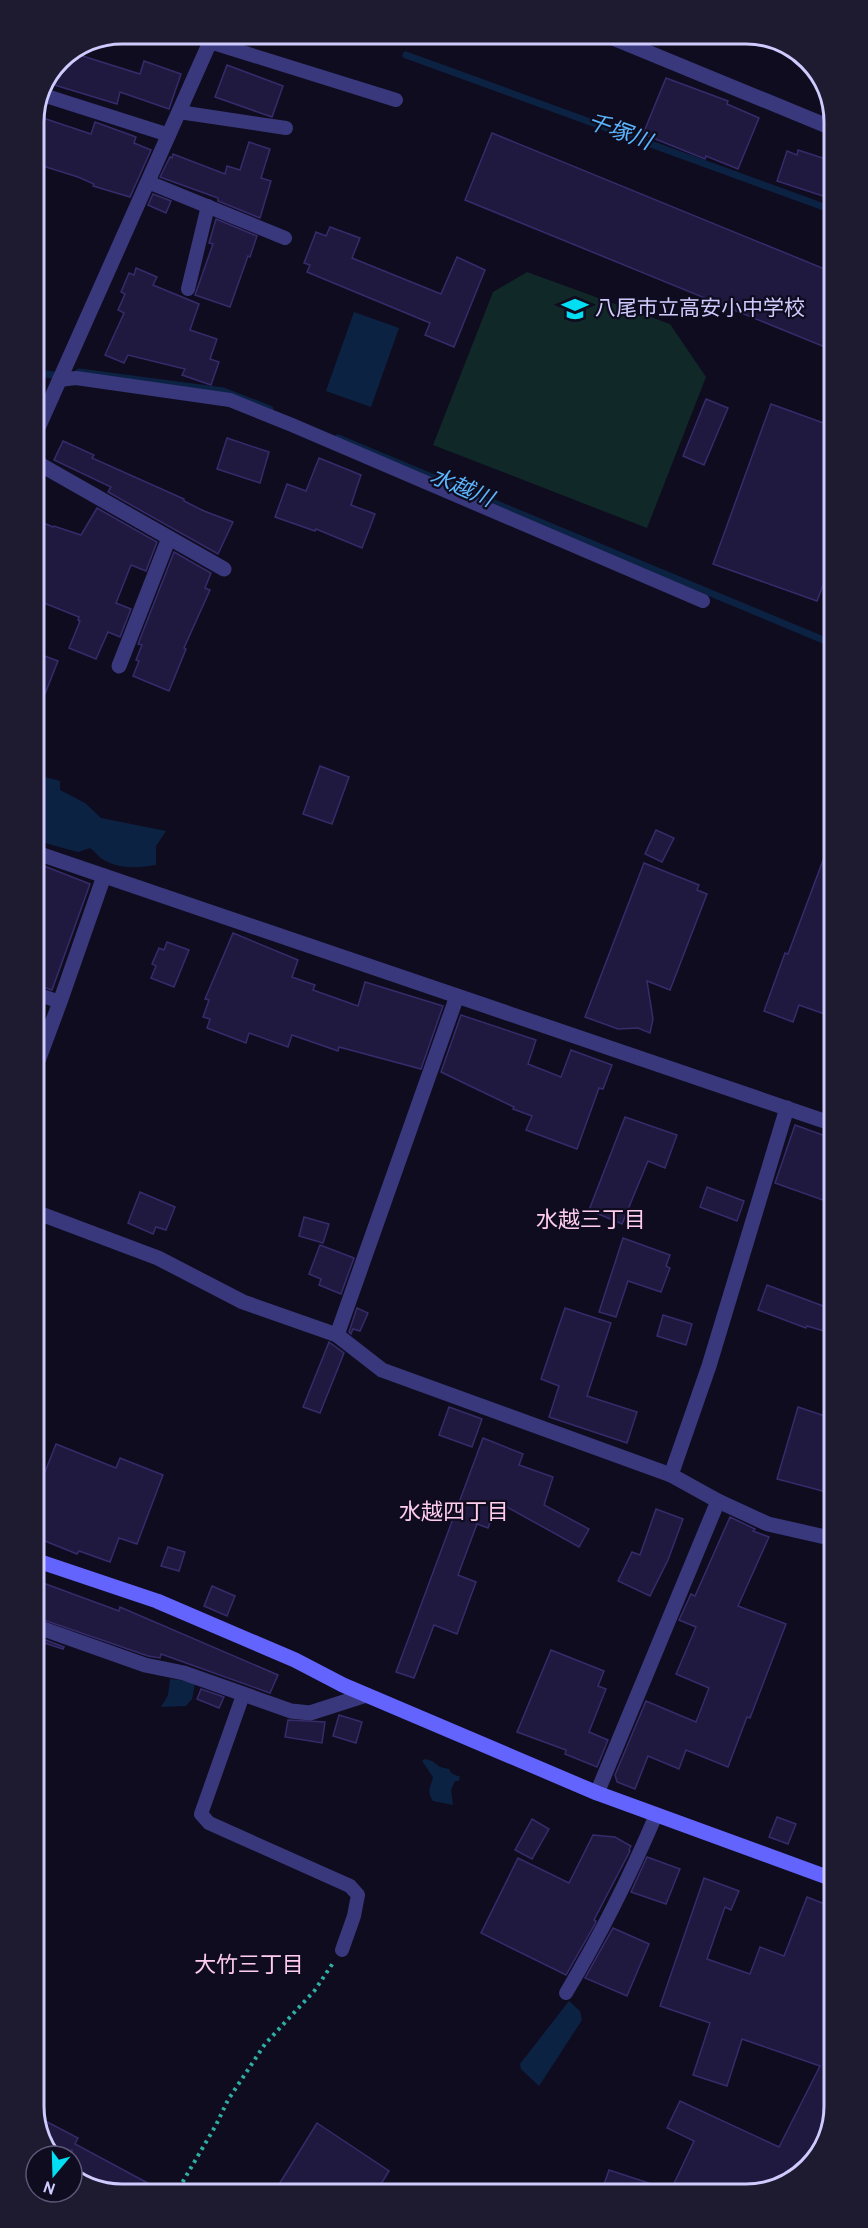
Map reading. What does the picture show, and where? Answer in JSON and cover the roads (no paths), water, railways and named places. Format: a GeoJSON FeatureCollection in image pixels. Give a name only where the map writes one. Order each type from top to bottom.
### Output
{"type":"FeatureCollection","features":[{"type":"Feature","properties":{"kind":"street"},"geometry":{"type":"LineString","coordinates":[[44,414],[209,44]]}},
{"type":"Feature","properties":{"kind":"street"},"geometry":{"type":"LineString","coordinates":[[628,44],[824,125]]}},
{"type":"Feature","properties":{"kind":"street"},"geometry":{"type":"LineString","coordinates":[[44,467],[224,569]]}},
{"type":"Feature","properties":{"kind":"street"},"geometry":{"type":"LineString","coordinates":[[118,666],[169,538]]}},
{"type":"Feature","properties":{"kind":"street"},"geometry":{"type":"LineString","coordinates":[[44,855],[824,1121]]}},
{"type":"Feature","properties":{"kind":"street"},"geometry":{"type":"LineString","coordinates":[[44,1043],[104,876]]}},
{"type":"Feature","properties":{"kind":"street"},"geometry":{"type":"LineString","coordinates":[[337,1335],[457,996]]}},
{"type":"Feature","properties":{"kind":"street"},"geometry":{"type":"LineString","coordinates":[[671,1475],[709,1366],[787,1108]]}},
{"type":"Feature","properties":{"kind":"street"},"geometry":{"type":"LineString","coordinates":[[44,1215],[158,1258],[243,1302],[337,1335],[382,1370],[671,1475],[718,1501],[768,1524],[824,1537]]}},
{"type":"Feature","properties":{"kind":"street"},"geometry":{"type":"LineString","coordinates":[[597,1793],[718,1501]]}},
{"type":"Feature","properties":{"kind":"street"},"geometry":{"type":"LineString","coordinates":[[44,1563],[157,1600],[295,1660],[366,1695],[597,1793],[824,1876]]}},
{"type":"Feature","properties":{"kind":"street"},"geometry":{"type":"LineString","coordinates":[[44,1629],[145,1665],[184,1673],[291,1711],[310,1713],[366,1695]]}},
{"type":"Feature","properties":{"kind":"lane"},"geometry":{"type":"LineString","coordinates":[[232,44],[396,100]]}},
{"type":"Feature","properties":{"kind":"lane"},"geometry":{"type":"LineString","coordinates":[[48,97],[169,135]]}},
{"type":"Feature","properties":{"kind":"lane"},"geometry":{"type":"LineString","coordinates":[[179,112],[286,128]]}},
{"type":"Feature","properties":{"kind":"lane"},"geometry":{"type":"LineString","coordinates":[[148,182],[285,238]]}},
{"type":"Feature","properties":{"kind":"lane"},"geometry":{"type":"LineString","coordinates":[[188,289],[208,206]]}},
{"type":"Feature","properties":{"kind":"lane"},"geometry":{"type":"LineString","coordinates":[[59,380],[76,378],[230,400],[303,429],[703,601]]}},
{"type":"Feature","properties":{"kind":"lane"},"geometry":{"type":"LineString","coordinates":[[44,996],[60,1002]]}},
{"type":"Feature","properties":{"kind":"lane"},"geometry":{"type":"LineString","coordinates":[[243,1695],[201,1814],[209,1823],[350,1886],[358,1895],[354,1916],[342,1950]]}},
{"type":"Feature","properties":{"kind":"lane"},"geometry":{"type":"LineString","coordinates":[[566,1993],[591,1953],[636,1862],[656,1815]]}},
{"type":"Feature","properties":{"kind":"water"},"geometry":{"type":"Polygon","coordinates":[[[354,312],[399,328],[371,407],[326,391],[354,312]]]}},
{"type":"Feature","properties":{"kind":"water"},"geometry":{"type":"Polygon","coordinates":[[[44,777],[60,781],[60,790],[85,803],[101,818],[166,831],[156,846],[156,865],[136,867],[116,865],[102,859],[90,848],[78,852],[44,843],[44,777]]]}},
{"type":"Feature","properties":{"kind":"water"},"geometry":{"type":"Polygon","coordinates":[[[170,1679],[195,1684],[192,1699],[186,1706],[161,1707],[168,1695],[170,1679]]]}},
{"type":"Feature","properties":{"kind":"water"},"geometry":{"type":"Polygon","coordinates":[[[425,1759],[449,1769],[451,1773],[460,1777],[459,1781],[455,1781],[451,1790],[453,1805],[433,1801],[431,1798],[429,1792],[433,1777],[422,1761],[425,1759]]]}},
{"type":"Feature","properties":{"kind":"water"},"geometry":{"type":"Polygon","coordinates":[[[569,2001],[580,2011],[582,2020],[539,2086],[521,2069],[520,2064],[569,2001]]]}},
{"type":"Feature","properties":{"kind":"waterway","name":"千塚川"},"geometry":{"type":"LineString","coordinates":[[406,55],[824,207]]}},
{"type":"Feature","properties":{"kind":"waterway","name":"水越川"},"geometry":{"type":"LineString","coordinates":[[79,372],[223,391],[270,409]]}},
{"type":"Feature","properties":{"kind":"waterway","name":"水越川"},"geometry":{"type":"LineString","coordinates":[[44,374],[53,375]]}},
{"type":"Feature","properties":{"kind":"waterway","name":"水越川"},"geometry":{"type":"LineString","coordinates":[[338,438],[824,640]]}},
{"type":"Feature","properties":{"kind":"place","name":"八尾市立高安小中学校"},"geometry":{"type":"Point","coordinates":[575,309]}},
{"type":"Feature","properties":{"kind":"district","name":"水越三丁目"},"geometry":{"type":"Point","coordinates":[591,1221]}},
{"type":"Feature","properties":{"kind":"district","name":"水越四丁目"},"geometry":{"type":"Point","coordinates":[454,1513]}},
{"type":"Feature","properties":{"kind":"district","name":"大竹三丁目"},"geometry":{"type":"Point","coordinates":[249,1966]}}]}
